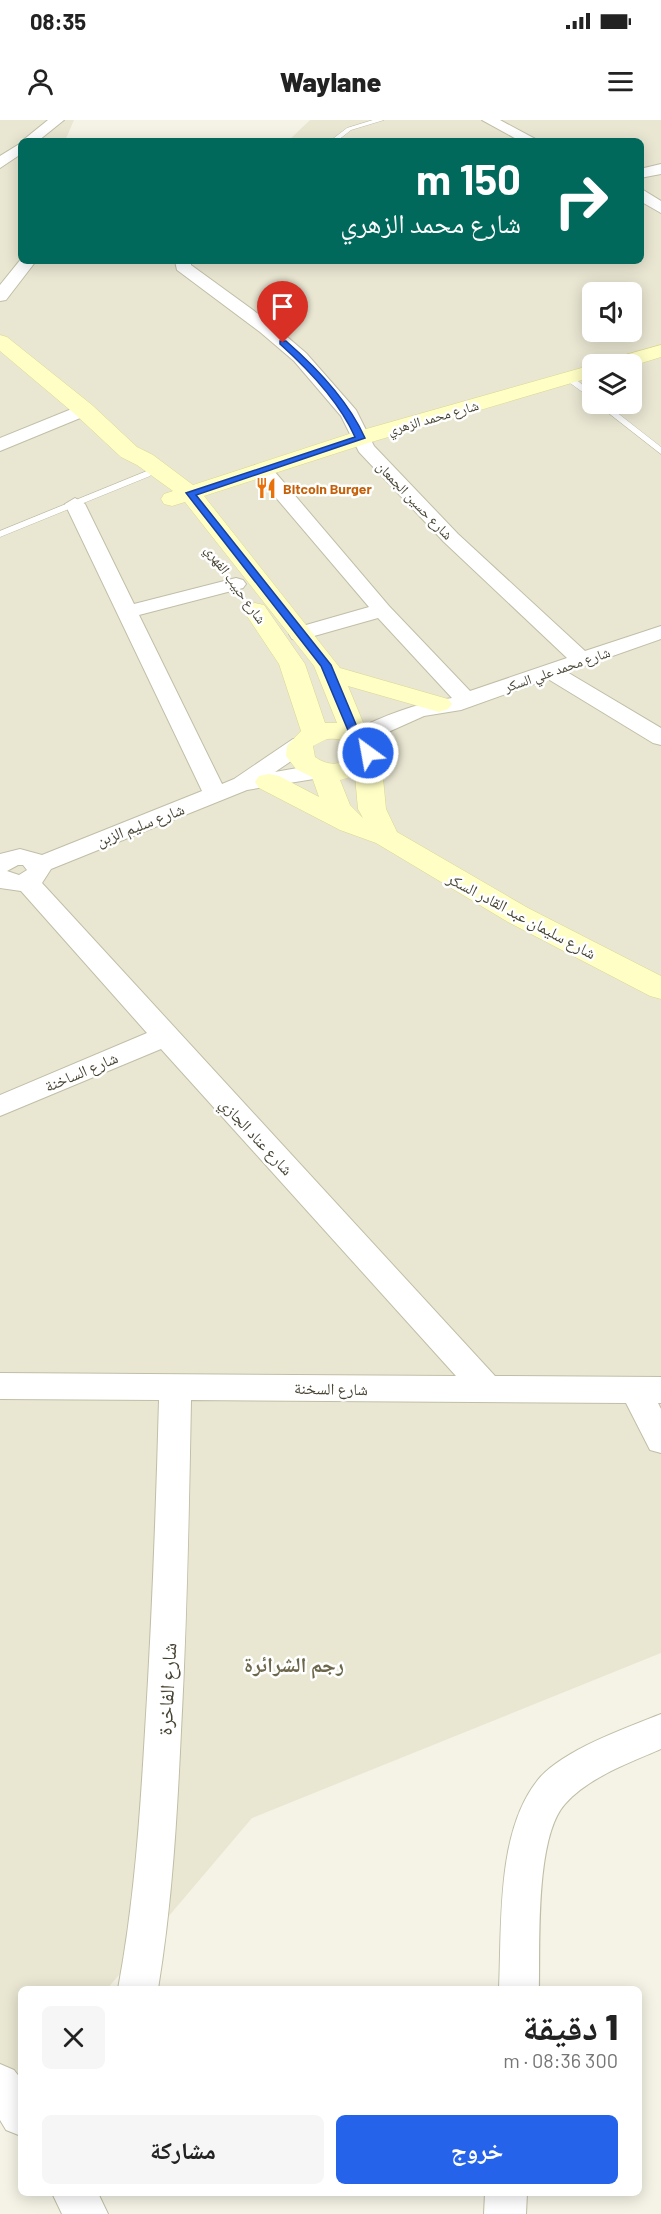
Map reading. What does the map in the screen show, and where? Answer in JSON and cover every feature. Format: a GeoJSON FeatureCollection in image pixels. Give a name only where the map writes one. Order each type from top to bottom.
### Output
{"type":"FeatureCollection","features":[{"type":"Feature","properties":{"kind":"street"},"geometry":{"type":"LineString","coordinates":[[33,138],[57,120]]}},
{"type":"Feature","properties":{"kind":"street"},"geometry":{"type":"LineString","coordinates":[[489,120],[526,138]]}},
{"type":"Feature","properties":{"kind":"street"},"geometry":{"type":"LineString","coordinates":[[0,163],[18,149]]}},
{"type":"Feature","properties":{"kind":"street"},"geometry":{"type":"LineString","coordinates":[[644,173],[661,169]]}},
{"type":"Feature","properties":{"kind":"street"},"geometry":{"type":"LineString","coordinates":[[644,196],[661,208]]}},
{"type":"Feature","properties":{"kind":"street"},"geometry":{"type":"LineString","coordinates":[[0,296],[26,264]]}},
{"type":"Feature","properties":{"kind":"street","name":"شارع حسين الجمعان"},"geometry":{"type":"LineString","coordinates":[[183,264],[183,267],[266,328],[300,357],[350,414],[366,448],[451,538],[582,660]]}},
{"type":"Feature","properties":{"kind":"street","name":"شارع حبيب الفهري"},"geometry":{"type":"LineString","coordinates":[[0,341],[84,410],[129,452],[145,460],[181,496],[332,674],[362,746]]}},
{"type":"Feature","properties":{"kind":"street"},"geometry":{"type":"LineString","coordinates":[[642,356],[661,351]]}},
{"type":"Feature","properties":{"kind":"street","name":"شارع محمد الزهري"},"geometry":{"type":"LineString","coordinates":[[181,496],[360,438],[582,374]]}},
{"type":"Feature","properties":{"kind":"street"},"geometry":{"type":"LineString","coordinates":[[0,445],[84,410]]}},
{"type":"Feature","properties":{"kind":"street","name":"شارع حبيب الفهري"},"geometry":{"type":"LineString","coordinates":[[129,452],[134,462],[147,474],[181,496],[236,584],[292,664],[308,739],[299,756],[303,763],[322,771]]}},
{"type":"Feature","properties":{"kind":"street"},"geometry":{"type":"LineString","coordinates":[[262,469],[382,610],[453,703]]}},
{"type":"Feature","properties":{"kind":"street"},"geometry":{"type":"LineString","coordinates":[[75,504],[216,795]]}},
{"type":"Feature","properties":{"kind":"street"},"geometry":{"type":"LineString","coordinates":[[126,612],[236,584]]}},
{"type":"Feature","properties":{"kind":"street"},"geometry":{"type":"LineString","coordinates":[[300,634],[382,610]]}},
{"type":"Feature","properties":{"kind":"street","name":"شارع محمد علي السكر"},"geometry":{"type":"LineString","coordinates":[[362,746],[431,720],[453,703],[661,632]]}},
{"type":"Feature","properties":{"kind":"street"},"geometry":{"type":"LineString","coordinates":[[550,671],[661,738]]}},
{"type":"Feature","properties":{"kind":"street"},"geometry":{"type":"LineString","coordinates":[[332,674],[453,703]]}},
{"type":"Feature","properties":{"kind":"street"},"geometry":{"type":"LineString","coordinates":[[308,739],[336,731],[362,746]]}},
{"type":"Feature","properties":{"kind":"street","name":"شارع سليم الزبن"},"geometry":{"type":"LineString","coordinates":[[256,783],[308,739]]}},
{"type":"Feature","properties":{"kind":"street"},"geometry":{"type":"LineString","coordinates":[[322,771],[353,769],[362,746]]}},
{"type":"Feature","properties":{"kind":"street"},"geometry":{"type":"LineString","coordinates":[[362,746],[372,809],[386,837]]}},
{"type":"Feature","properties":{"kind":"street","name":"شارع سليم الزبن"},"geometry":{"type":"LineString","coordinates":[[12,867],[216,795],[256,783],[322,771]]}},
{"type":"Feature","properties":{"kind":"street","name":"شارع سليمان عبد القادر السكر"},"geometry":{"type":"LineString","coordinates":[[322,771],[337,808],[355,826],[386,837],[518,915],[661,989]]}},
{"type":"Feature","properties":{"kind":"street"},"geometry":{"type":"LineString","coordinates":[[256,783],[355,826]]}},
{"type":"Feature","properties":{"kind":"street","name":"شارع عناد الجازي"},"geometry":{"type":"LineString","coordinates":[[12,867],[163,1037],[308,1191],[488,1390]]}},
{"type":"Feature","properties":{"kind":"street","name":"شارع الساخنة"},"geometry":{"type":"LineString","coordinates":[[0,1106],[163,1037]]}},
{"type":"Feature","properties":{"kind":"street","name":"شارع السخنة"},"geometry":{"type":"LineString","coordinates":[[0,1386],[649,1390]]}},
{"type":"Feature","properties":{"kind":"street","name":"شارع الفاخرة"},"geometry":{"type":"LineString","coordinates":[[139,1986],[147,1942],[160,1789],[171,1591],[176,1388]]}},
{"type":"Feature","properties":{"kind":"street"},"geometry":{"type":"LineString","coordinates":[[649,1390],[661,1440]]}},
{"type":"Feature","properties":{"kind":"street"},"geometry":{"type":"LineString","coordinates":[[519,1986],[527,1852],[537,1814],[551,1792],[573,1774],[661,1731]]}},
{"type":"Feature","properties":{"kind":"street"},"geometry":{"type":"LineString","coordinates":[[0,2074],[18,2077]]}},
{"type":"Feature","properties":{"kind":"street"},"geometry":{"type":"LineString","coordinates":[[0,2084],[18,2111]]}},
{"type":"Feature","properties":{"kind":"street"},"geometry":{"type":"LineString","coordinates":[[75,2196],[87,2214]]}},
{"type":"Feature","properties":{"kind":"street"},"geometry":{"type":"LineString","coordinates":[[505,2214],[506,2196]]}},
{"type":"Feature","properties":{"kind":"lane"},"geometry":{"type":"LineString","coordinates":[[337,138],[349,129],[381,120]]}},
{"type":"Feature","properties":{"kind":"lane"},"geometry":{"type":"LineString","coordinates":[[569,378],[582,389]]}},
{"type":"Feature","properties":{"kind":"lane"},"geometry":{"type":"LineString","coordinates":[[614,414],[661,451]]}},
{"type":"Feature","properties":{"kind":"lane"},"geometry":{"type":"LineString","coordinates":[[0,534],[147,474]]}},
{"type":"Feature","properties":{"kind":"shaded area"},"geometry":{"type":"Polygon","coordinates":[[[0,120],[74,120],[66,138],[18,138],[18,264],[644,264],[644,138],[291,138],[310,120],[661,120],[661,1653],[252,1818],[110,1986],[18,1986],[18,2094],[0,2115],[0,120]]]}},
{"type":"Feature","properties":{"kind":"place","name":"Bitcoin Burger"},"geometry":{"type":"Point","coordinates":[266,488]}},
{"type":"Feature","properties":{"kind":"district","name":"رجم الشرائرة"},"geometry":{"type":"Point","coordinates":[294,1663]}},
{"type":"Feature","properties":{"kind":"route"},"geometry":{"type":"LineString","coordinates":[[283,343],[300,357],[350,414],[360,438],[190,493],[326,665],[342,698],[355,735],[364,741],[368,753]]}}]}
